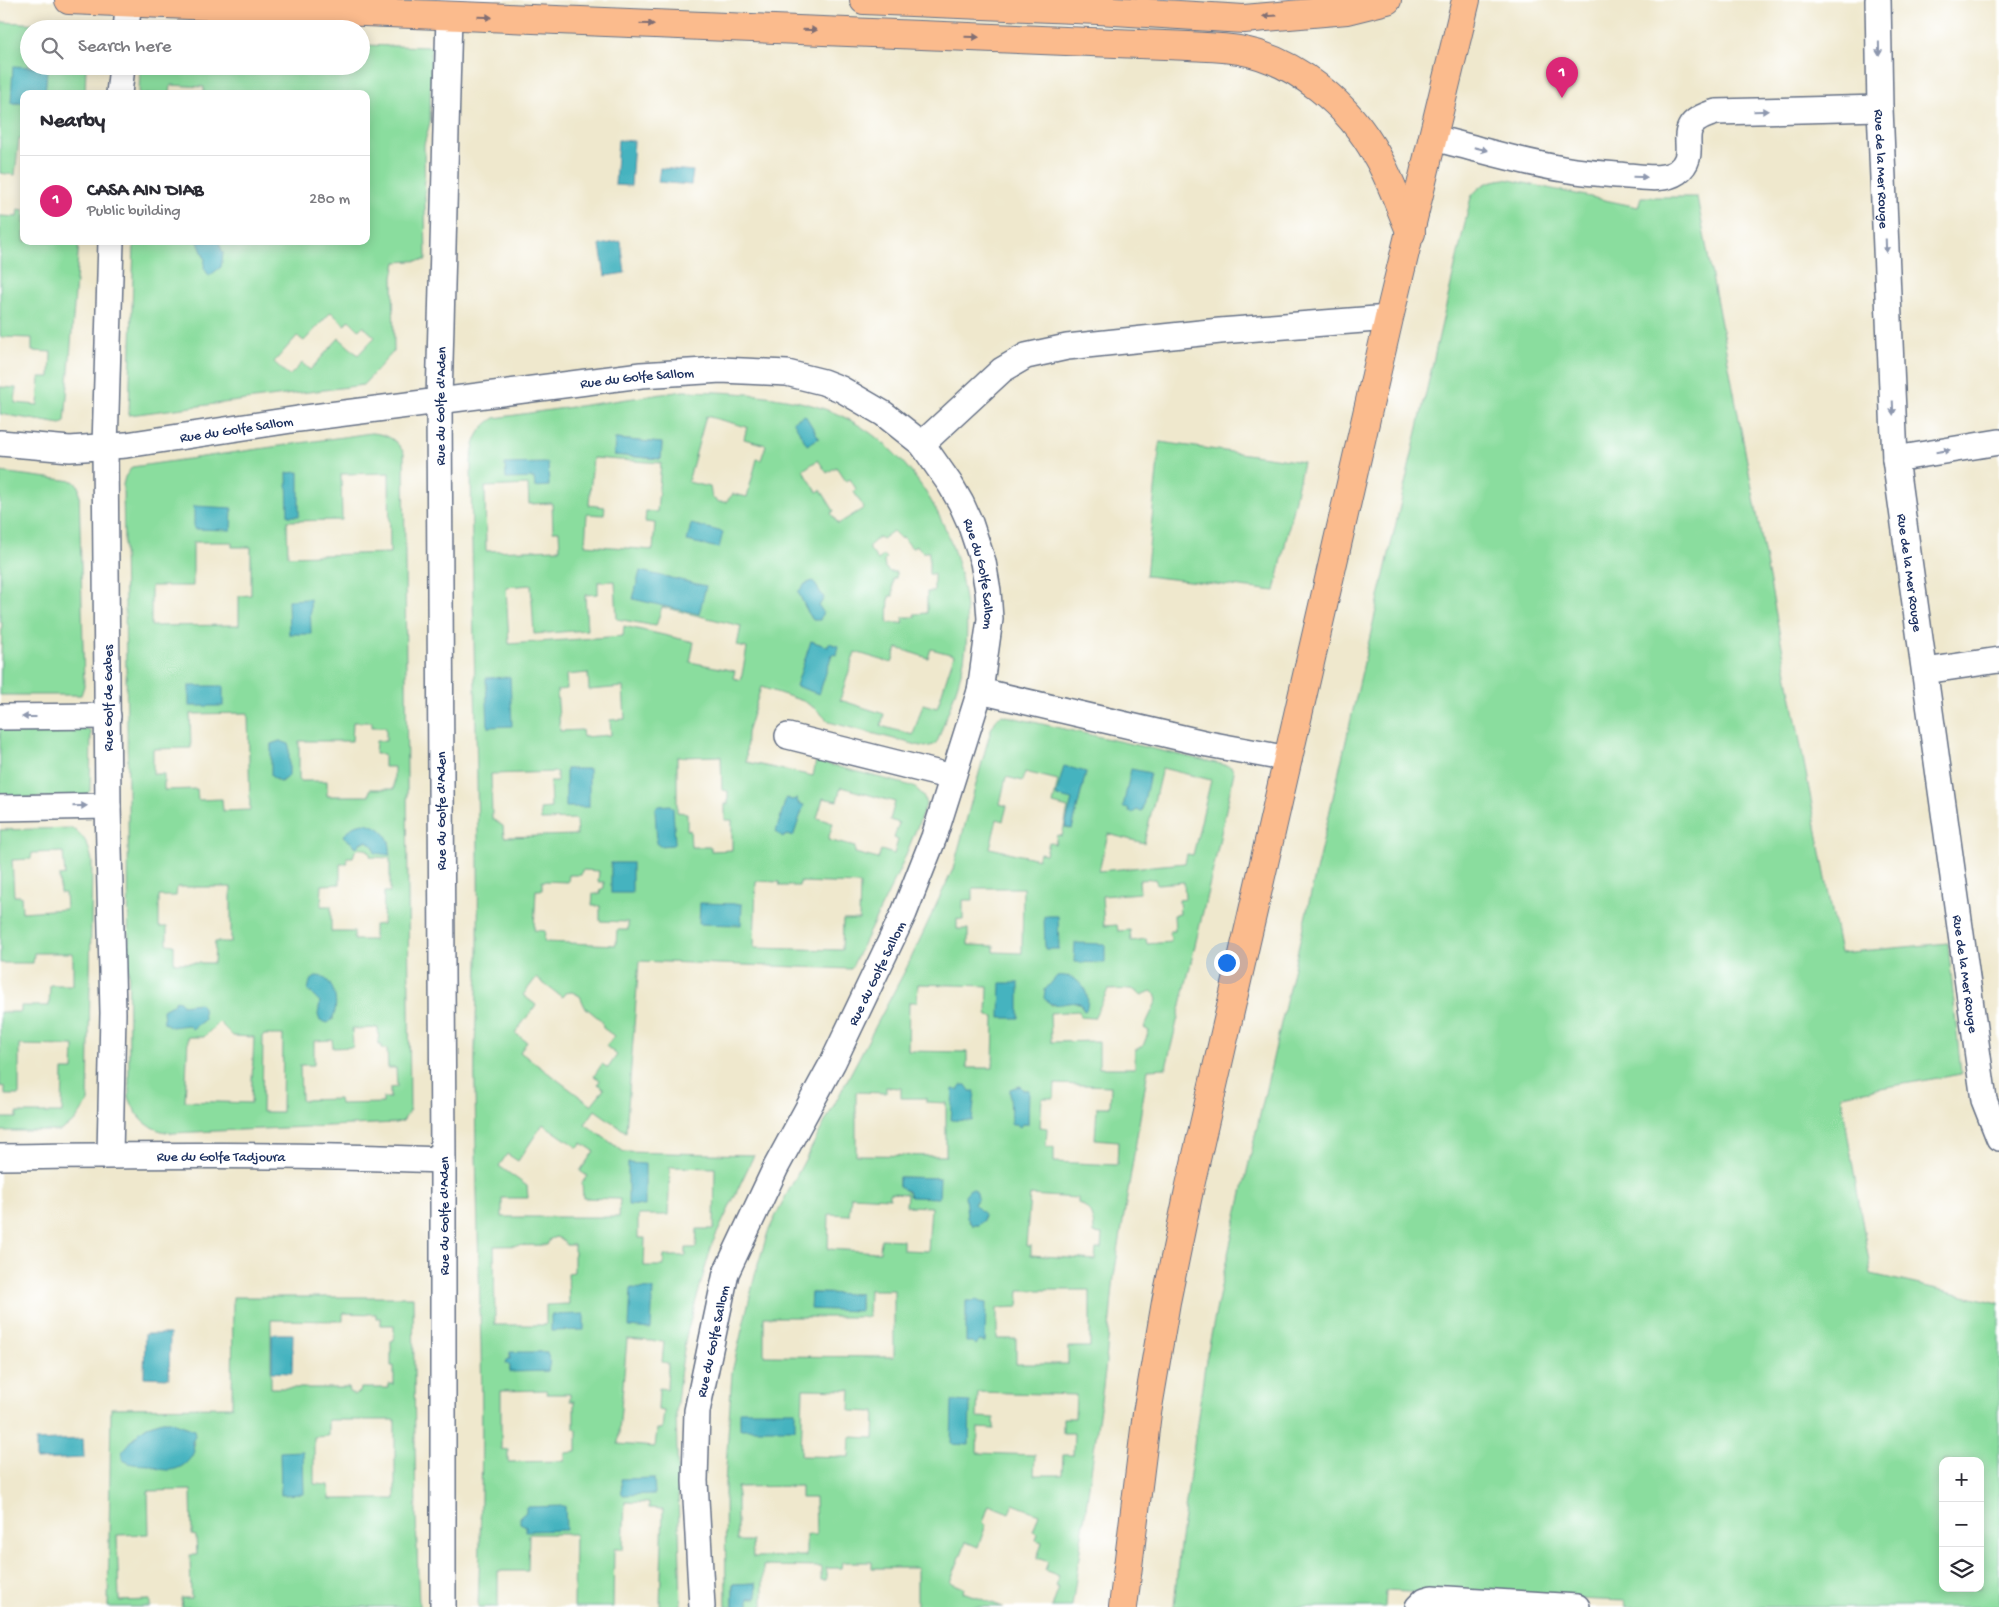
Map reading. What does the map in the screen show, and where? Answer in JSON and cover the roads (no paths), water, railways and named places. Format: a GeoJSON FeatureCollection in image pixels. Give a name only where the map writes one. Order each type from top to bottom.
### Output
{"type":"FeatureCollection","features":[{"type":"Feature","properties":{"kind":"main road"},"geometry":{"type":"LineString","coordinates":[[69,0],[128,10],[449,16],[1209,47],[1239,50],[1273,61],[1317,88],[1348,115],[1362,132],[1385,171],[1411,233]]}},
{"type":"Feature","properties":{"kind":"main road"},"geometry":{"type":"LineString","coordinates":[[864,0],[1067,4],[1244,19],[1347,10],[1387,0]]}},
{"type":"Feature","properties":{"kind":"main road"},"geometry":{"type":"LineString","coordinates":[[1123,1607],[1147,1412],[1166,1302],[1189,1190],[1389,318],[1466,0]]}},
{"type":"Feature","properties":{"kind":"street","name":"Rue de la Mer Rouge"},"geometry":{"type":"LineString","coordinates":[[1878,0],[1880,108],[1895,459],[1984,1100],[1999,1138]]}},
{"type":"Feature","properties":{"kind":"street"},"geometry":{"type":"LineString","coordinates":[[886,34],[893,1]]}},
{"type":"Feature","properties":{"kind":"street","name":"Rue du Golfe d'Aden"},"geometry":{"type":"LineString","coordinates":[[443,1607],[439,401],[449,16]]}},
{"type":"Feature","properties":{"kind":"street"},"geometry":{"type":"LineString","coordinates":[[119,90],[121,75]]}},
{"type":"Feature","properties":{"kind":"street"},"geometry":{"type":"LineString","coordinates":[[1433,138],[1562,169],[1642,177],[1667,176],[1677,171],[1685,161],[1689,148],[1688,131],[1692,122],[1701,116],[1716,112],[1880,108]]}},
{"type":"Feature","properties":{"kind":"street","name":"Rue Golf de Gabes"},"geometry":{"type":"LineString","coordinates":[[110,1155],[113,1013],[108,806],[105,447],[111,245]]}},
{"type":"Feature","properties":{"kind":"street"},"geometry":{"type":"LineString","coordinates":[[922,444],[1002,370],[1016,361],[1038,352],[1176,335],[1389,318]]}},
{"type":"Feature","properties":{"kind":"street","name":"Rue du Golfe Sallom"},"geometry":{"type":"LineString","coordinates":[[0,443],[70,449],[150,443],[298,419],[641,375],[721,370],[780,372],[817,380],[848,392],[884,414],[922,444],[950,484],[961,503],[978,542],[988,591],[990,619],[980,691],[934,837],[904,913],[832,1062],[776,1167],[726,1273],[697,1411],[695,1481],[702,1607]]}},
{"type":"Feature","properties":{"kind":"street"},"geometry":{"type":"LineString","coordinates":[[1895,459],[1998,439]]}},
{"type":"Feature","properties":{"kind":"street"},"geometry":{"type":"LineString","coordinates":[[1925,670],[1999,660]]}},
{"type":"Feature","properties":{"kind":"street"},"geometry":{"type":"LineString","coordinates":[[980,691],[1208,744],[1289,759]]}},
{"type":"Feature","properties":{"kind":"street"},"geometry":{"type":"LineString","coordinates":[[0,717],[108,716]]}},
{"type":"Feature","properties":{"kind":"street"},"geometry":{"type":"LineString","coordinates":[[788,736],[952,777]]}},
{"type":"Feature","properties":{"kind":"street"},"geometry":{"type":"LineString","coordinates":[[0,808],[108,806]]}},
{"type":"Feature","properties":{"kind":"street","name":"Rue du Golfe Tadjoura"},"geometry":{"type":"LineString","coordinates":[[0,1157],[110,1155],[350,1156],[443,1160]]}},
{"type":"Feature","properties":{"kind":"street"},"geometry":{"type":"LineString","coordinates":[[1418,1607],[1425,1600],[1432,1598],[1577,1607]]}},
{"type":"Feature","properties":{"kind":"water"},"geometry":{"type":"Polygon","coordinates":[[[13,66],[20,66],[20,75],[46,75],[45,90],[20,90],[20,103],[11,103],[13,66]]]}},
{"type":"Feature","properties":{"kind":"water"},"geometry":{"type":"Polygon","coordinates":[[[618,140],[634,141],[631,186],[615,185],[618,140]]]}},
{"type":"Feature","properties":{"kind":"water"},"geometry":{"type":"Polygon","coordinates":[[[660,168],[693,171],[691,185],[658,182],[660,168]]]}},
{"type":"Feature","properties":{"kind":"water"},"geometry":{"type":"Polygon","coordinates":[[[621,241],[625,273],[605,276],[600,245],[621,241]]]}},
{"type":"Feature","properties":{"kind":"water"},"geometry":{"type":"Polygon","coordinates":[[[199,245],[220,245],[223,253],[221,267],[209,276],[204,268],[205,259],[199,245]]]}},
{"type":"Feature","properties":{"kind":"water"},"geometry":{"type":"Polygon","coordinates":[[[805,415],[819,438],[807,445],[793,421],[805,415]]]}},
{"type":"Feature","properties":{"kind":"water"},"geometry":{"type":"Polygon","coordinates":[[[615,439],[662,443],[661,459],[614,455],[615,439]]]}},
{"type":"Feature","properties":{"kind":"water"},"geometry":{"type":"Polygon","coordinates":[[[548,463],[549,486],[535,487],[534,478],[506,479],[505,464],[548,463]]]}},
{"type":"Feature","properties":{"kind":"water"},"geometry":{"type":"Polygon","coordinates":[[[299,472],[299,516],[288,516],[287,473],[299,472]]]}},
{"type":"Feature","properties":{"kind":"water"},"geometry":{"type":"Polygon","coordinates":[[[194,506],[232,508],[231,530],[194,529],[194,506]]]}},
{"type":"Feature","properties":{"kind":"water"},"geometry":{"type":"Polygon","coordinates":[[[691,524],[723,532],[719,548],[687,541],[691,524]]]}},
{"type":"Feature","properties":{"kind":"water"},"geometry":{"type":"Polygon","coordinates":[[[640,571],[706,586],[699,614],[633,599],[640,571]]]}},
{"type":"Feature","properties":{"kind":"water"},"geometry":{"type":"Polygon","coordinates":[[[813,581],[824,598],[819,606],[823,612],[820,620],[813,620],[798,592],[805,584],[813,581]]]}},
{"type":"Feature","properties":{"kind":"water"},"geometry":{"type":"Polygon","coordinates":[[[310,599],[311,634],[289,634],[288,600],[310,599]]]}},
{"type":"Feature","properties":{"kind":"water"},"geometry":{"type":"Polygon","coordinates":[[[811,641],[828,647],[829,643],[838,646],[836,655],[832,654],[819,694],[796,686],[811,641]]]}},
{"type":"Feature","properties":{"kind":"water"},"geometry":{"type":"Polygon","coordinates":[[[510,677],[512,726],[488,727],[486,678],[510,677]]]}},
{"type":"Feature","properties":{"kind":"water"},"geometry":{"type":"Polygon","coordinates":[[[189,686],[223,686],[223,706],[189,706],[189,686]]]}},
{"type":"Feature","properties":{"kind":"water"},"geometry":{"type":"Polygon","coordinates":[[[280,741],[289,744],[289,776],[280,782],[271,776],[271,744],[280,741]]]}},
{"type":"Feature","properties":{"kind":"water"},"geometry":{"type":"Polygon","coordinates":[[[1064,766],[1086,772],[1072,829],[1065,827],[1072,800],[1056,796],[1064,766]]]}},
{"type":"Feature","properties":{"kind":"water"},"geometry":{"type":"Polygon","coordinates":[[[566,769],[589,769],[589,807],[566,807],[566,769]]]}},
{"type":"Feature","properties":{"kind":"water"},"geometry":{"type":"Polygon","coordinates":[[[1131,769],[1150,773],[1142,811],[1137,810],[1132,813],[1129,812],[1128,808],[1123,807],[1131,769]]]}},
{"type":"Feature","properties":{"kind":"water"},"geometry":{"type":"Polygon","coordinates":[[[786,798],[797,799],[798,803],[804,805],[793,837],[787,835],[783,837],[776,832],[786,798]]]}},
{"type":"Feature","properties":{"kind":"water"},"geometry":{"type":"Polygon","coordinates":[[[670,805],[673,808],[675,843],[673,845],[659,846],[657,843],[655,809],[658,806],[670,805]]]}},
{"type":"Feature","properties":{"kind":"water"},"geometry":{"type":"Polygon","coordinates":[[[363,823],[375,826],[384,833],[389,843],[390,855],[375,853],[374,847],[367,841],[361,842],[357,847],[343,836],[355,825],[363,823]]]}},
{"type":"Feature","properties":{"kind":"water"},"geometry":{"type":"Polygon","coordinates":[[[611,863],[632,863],[632,893],[611,893],[611,863]]]}},
{"type":"Feature","properties":{"kind":"water"},"geometry":{"type":"Polygon","coordinates":[[[700,903],[742,904],[741,925],[699,924],[700,903]]]}},
{"type":"Feature","properties":{"kind":"water"},"geometry":{"type":"Polygon","coordinates":[[[1044,916],[1058,916],[1059,949],[1045,949],[1044,916]]]}},
{"type":"Feature","properties":{"kind":"water"},"geometry":{"type":"Polygon","coordinates":[[[1075,943],[1105,944],[1105,963],[1074,962],[1075,943]]]}},
{"type":"Feature","properties":{"kind":"water"},"geometry":{"type":"Polygon","coordinates":[[[317,976],[329,982],[335,996],[335,1012],[328,1023],[320,1021],[318,1015],[320,1002],[308,990],[310,981],[317,976]]]}},
{"type":"Feature","properties":{"kind":"water"},"geometry":{"type":"Polygon","coordinates":[[[1057,976],[1071,978],[1082,985],[1088,1003],[1086,1010],[1084,1011],[1080,1003],[1056,1005],[1044,998],[1045,990],[1057,976]]]}},
{"type":"Feature","properties":{"kind":"water"},"geometry":{"type":"Polygon","coordinates":[[[1001,983],[1019,983],[1019,1018],[1000,1018],[1001,983]]]}},
{"type":"Feature","properties":{"kind":"water"},"geometry":{"type":"Polygon","coordinates":[[[176,1000],[180,1001],[182,1005],[199,1003],[203,1007],[204,1020],[192,1029],[188,1025],[172,1027],[164,1023],[163,1010],[172,1005],[176,1000]]]}},
{"type":"Feature","properties":{"kind":"water"},"geometry":{"type":"Polygon","coordinates":[[[961,1085],[966,1085],[970,1091],[975,1091],[972,1121],[951,1120],[953,1089],[958,1090],[961,1085]]]}},
{"type":"Feature","properties":{"kind":"water"},"geometry":{"type":"Polygon","coordinates":[[[1020,1086],[1023,1090],[1029,1090],[1028,1124],[1022,1124],[1020,1127],[1016,1124],[1011,1124],[1010,1089],[1020,1086]]]}},
{"type":"Feature","properties":{"kind":"water"},"geometry":{"type":"Polygon","coordinates":[[[628,1163],[645,1164],[645,1206],[628,1205],[628,1163]]]}},
{"type":"Feature","properties":{"kind":"water"},"geometry":{"type":"Polygon","coordinates":[[[899,1177],[940,1178],[939,1198],[910,1197],[908,1191],[899,1187],[899,1177]]]}},
{"type":"Feature","properties":{"kind":"water"},"geometry":{"type":"Polygon","coordinates":[[[970,1189],[974,1189],[977,1193],[978,1198],[974,1204],[984,1214],[983,1221],[978,1225],[972,1225],[967,1218],[965,1195],[970,1189]]]}},
{"type":"Feature","properties":{"kind":"water"},"geometry":{"type":"Polygon","coordinates":[[[631,1288],[653,1289],[651,1329],[629,1327],[631,1288]]]}},
{"type":"Feature","properties":{"kind":"water"},"geometry":{"type":"Polygon","coordinates":[[[811,1293],[860,1294],[860,1311],[810,1309],[811,1293]]]}},
{"type":"Feature","properties":{"kind":"water"},"geometry":{"type":"Polygon","coordinates":[[[976,1299],[986,1303],[985,1342],[979,1341],[975,1345],[972,1342],[966,1342],[966,1301],[976,1299]]]}},
{"type":"Feature","properties":{"kind":"water"},"geometry":{"type":"Polygon","coordinates":[[[584,1314],[584,1330],[551,1331],[551,1315],[584,1314]]]}},
{"type":"Feature","properties":{"kind":"water"},"geometry":{"type":"Polygon","coordinates":[[[145,1334],[170,1334],[169,1378],[144,1377],[145,1334]]]}},
{"type":"Feature","properties":{"kind":"water"},"geometry":{"type":"Polygon","coordinates":[[[272,1334],[293,1334],[292,1373],[272,1372],[272,1334]]]}},
{"type":"Feature","properties":{"kind":"water"},"geometry":{"type":"Polygon","coordinates":[[[510,1352],[547,1352],[550,1361],[548,1371],[510,1372],[510,1366],[506,1363],[511,1358],[510,1352]]]}},
{"type":"Feature","properties":{"kind":"water"},"geometry":{"type":"Polygon","coordinates":[[[952,1401],[970,1402],[969,1445],[951,1444],[952,1401]]]}},
{"type":"Feature","properties":{"kind":"water"},"geometry":{"type":"Polygon","coordinates":[[[740,1411],[795,1411],[795,1429],[740,1429],[740,1411]]]}},
{"type":"Feature","properties":{"kind":"water"},"geometry":{"type":"Polygon","coordinates":[[[170,1421],[194,1430],[195,1435],[192,1442],[194,1451],[185,1464],[176,1469],[166,1470],[150,1465],[132,1464],[122,1459],[122,1452],[140,1431],[147,1426],[170,1421]]]}},
{"type":"Feature","properties":{"kind":"water"},"geometry":{"type":"Polygon","coordinates":[[[83,1439],[84,1458],[36,1460],[36,1441],[83,1439]]]}},
{"type":"Feature","properties":{"kind":"water"},"geometry":{"type":"Polygon","coordinates":[[[303,1451],[304,1494],[281,1495],[280,1452],[303,1451]]]}},
{"type":"Feature","properties":{"kind":"water"},"geometry":{"type":"Polygon","coordinates":[[[654,1478],[655,1494],[622,1495],[621,1479],[654,1478]]]}},
{"type":"Feature","properties":{"kind":"water"},"geometry":{"type":"Polygon","coordinates":[[[565,1506],[566,1530],[526,1531],[526,1526],[520,1523],[520,1517],[526,1512],[526,1507],[565,1506]]]}},
{"type":"Feature","properties":{"kind":"water"},"geometry":{"type":"Polygon","coordinates":[[[756,1583],[757,1598],[749,1598],[749,1607],[733,1607],[733,1584],[756,1583]]]}},
{"type":"Feature","properties":{"kind":"place","name":"CASA AIN DIAB"},"geometry":{"type":"Point","coordinates":[1562,98]}}]}
